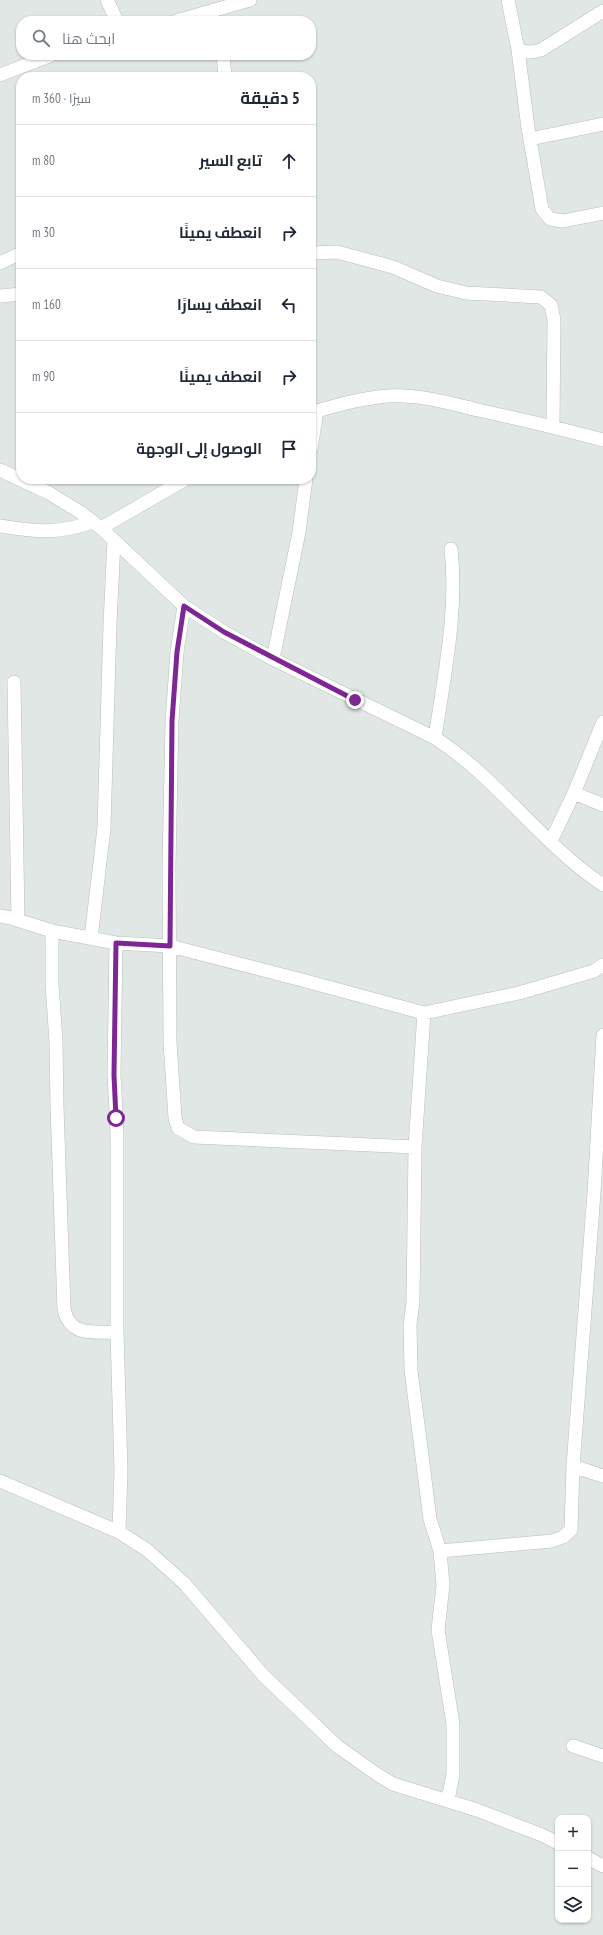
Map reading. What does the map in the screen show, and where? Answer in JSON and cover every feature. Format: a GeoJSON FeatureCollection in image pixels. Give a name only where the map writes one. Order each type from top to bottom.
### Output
{"type":"FeatureCollection","features":[{"type":"Feature","properties":{"kind":"street"},"geometry":{"type":"LineString","coordinates":[[107,0],[115,16]]}},
{"type":"Feature","properties":{"kind":"street"},"geometry":{"type":"LineString","coordinates":[[221,15],[250,0]]}},
{"type":"Feature","properties":{"kind":"street"},"geometry":{"type":"LineString","coordinates":[[508,0],[518,50],[530,139],[542,209],[550,219],[562,221],[603,213]]}},
{"type":"Feature","properties":{"kind":"street"},"geometry":{"type":"LineString","coordinates":[[518,50],[533,52],[541,50],[603,11]]}},
{"type":"Feature","properties":{"kind":"street"},"geometry":{"type":"LineString","coordinates":[[0,73],[38,60]]}},
{"type":"Feature","properties":{"kind":"street"},"geometry":{"type":"LineString","coordinates":[[223,60],[225,72]]}},
{"type":"Feature","properties":{"kind":"street"},"geometry":{"type":"LineString","coordinates":[[530,139],[603,124]]}},
{"type":"Feature","properties":{"kind":"street"},"geometry":{"type":"LineString","coordinates":[[316,253],[337,252],[393,267],[437,286],[466,293],[541,297],[551,305],[554,320],[552,426]]}},
{"type":"Feature","properties":{"kind":"street"},"geometry":{"type":"LineString","coordinates":[[0,263],[16,255]]}},
{"type":"Feature","properties":{"kind":"street"},"geometry":{"type":"LineString","coordinates":[[0,296],[16,294]]}},
{"type":"Feature","properties":{"kind":"street"},"geometry":{"type":"LineString","coordinates":[[316,411],[353,400],[402,396],[431,399],[552,426],[603,440]]}},
{"type":"Feature","properties":{"kind":"street"},"geometry":{"type":"LineString","coordinates":[[0,470],[16,477]]}},
{"type":"Feature","properties":{"kind":"street"},"geometry":{"type":"LineString","coordinates":[[31,484],[49,492],[97,525],[184,606],[224,632],[273,659],[435,738],[472,765],[573,863],[603,885]]}},
{"type":"Feature","properties":{"kind":"street"},"geometry":{"type":"LineString","coordinates":[[0,526],[49,532],[97,525],[176,484]]}},
{"type":"Feature","properties":{"kind":"street"},"geometry":{"type":"LineString","coordinates":[[273,659],[299,532],[305,484]]}},
{"type":"Feature","properties":{"kind":"street"},"geometry":{"type":"LineString","coordinates":[[91,938],[104,828],[114,540]]}},
{"type":"Feature","properties":{"kind":"street"},"geometry":{"type":"LineString","coordinates":[[435,738],[452,619],[453,568],[451,549]]}},
{"type":"Feature","properties":{"kind":"street"},"geometry":{"type":"LineString","coordinates":[[184,606],[177,652],[172,721],[170,1042],[175,1118],[178,1128],[194,1137],[415,1147]]}},
{"type":"Feature","properties":{"kind":"street"},"geometry":{"type":"LineString","coordinates":[[14,682],[18,920]]}},
{"type":"Feature","properties":{"kind":"street"},"geometry":{"type":"LineString","coordinates":[[551,841],[574,793],[603,722]]}},
{"type":"Feature","properties":{"kind":"street"},"geometry":{"type":"LineString","coordinates":[[574,793],[603,805]]}},
{"type":"Feature","properties":{"kind":"street"},"geometry":{"type":"LineString","coordinates":[[0,916],[52,931],[116,943],[170,946],[424,1013],[519,993],[594,971],[603,965]]}},
{"type":"Feature","properties":{"kind":"street"},"geometry":{"type":"LineString","coordinates":[[52,931],[52,984],[56,1042],[64,1309],[69,1324],[77,1330],[117,1332]]}},
{"type":"Feature","properties":{"kind":"street"},"geometry":{"type":"LineString","coordinates":[[116,943],[114,1075],[117,1148],[117,1332],[121,1470],[119,1532]]}},
{"type":"Feature","properties":{"kind":"street"},"geometry":{"type":"LineString","coordinates":[[424,1013],[415,1147],[413,1302],[410,1325],[411,1370],[430,1520],[440,1551],[443,1585],[438,1630],[453,1724],[453,1774],[448,1800]]}},
{"type":"Feature","properties":{"kind":"street"},"geometry":{"type":"LineString","coordinates":[[440,1551],[552,1541],[563,1538],[571,1530],[573,1466],[599,1194],[603,1034]]}},
{"type":"Feature","properties":{"kind":"street"},"geometry":{"type":"LineString","coordinates":[[573,1466],[603,1476]]}},
{"type":"Feature","properties":{"kind":"street"},"geometry":{"type":"LineString","coordinates":[[0,1481],[50,1501],[119,1532],[147,1550],[176,1574],[263,1675],[337,1746],[393,1784],[448,1800],[542,1835],[555,1842]]}},
{"type":"Feature","properties":{"kind":"street"},"geometry":{"type":"LineString","coordinates":[[573,1746],[603,1756]]}},
{"type":"Feature","properties":{"kind":"street"},"geometry":{"type":"LineString","coordinates":[[591,1860],[603,1866]]}},
{"type":"Feature","properties":{"kind":"route"},"geometry":{"type":"LineString","coordinates":[[116,1118],[114,1075],[116,943],[170,946],[169,866],[172,721],[177,652],[184,606],[224,632],[273,659],[355,700]]}}]}
